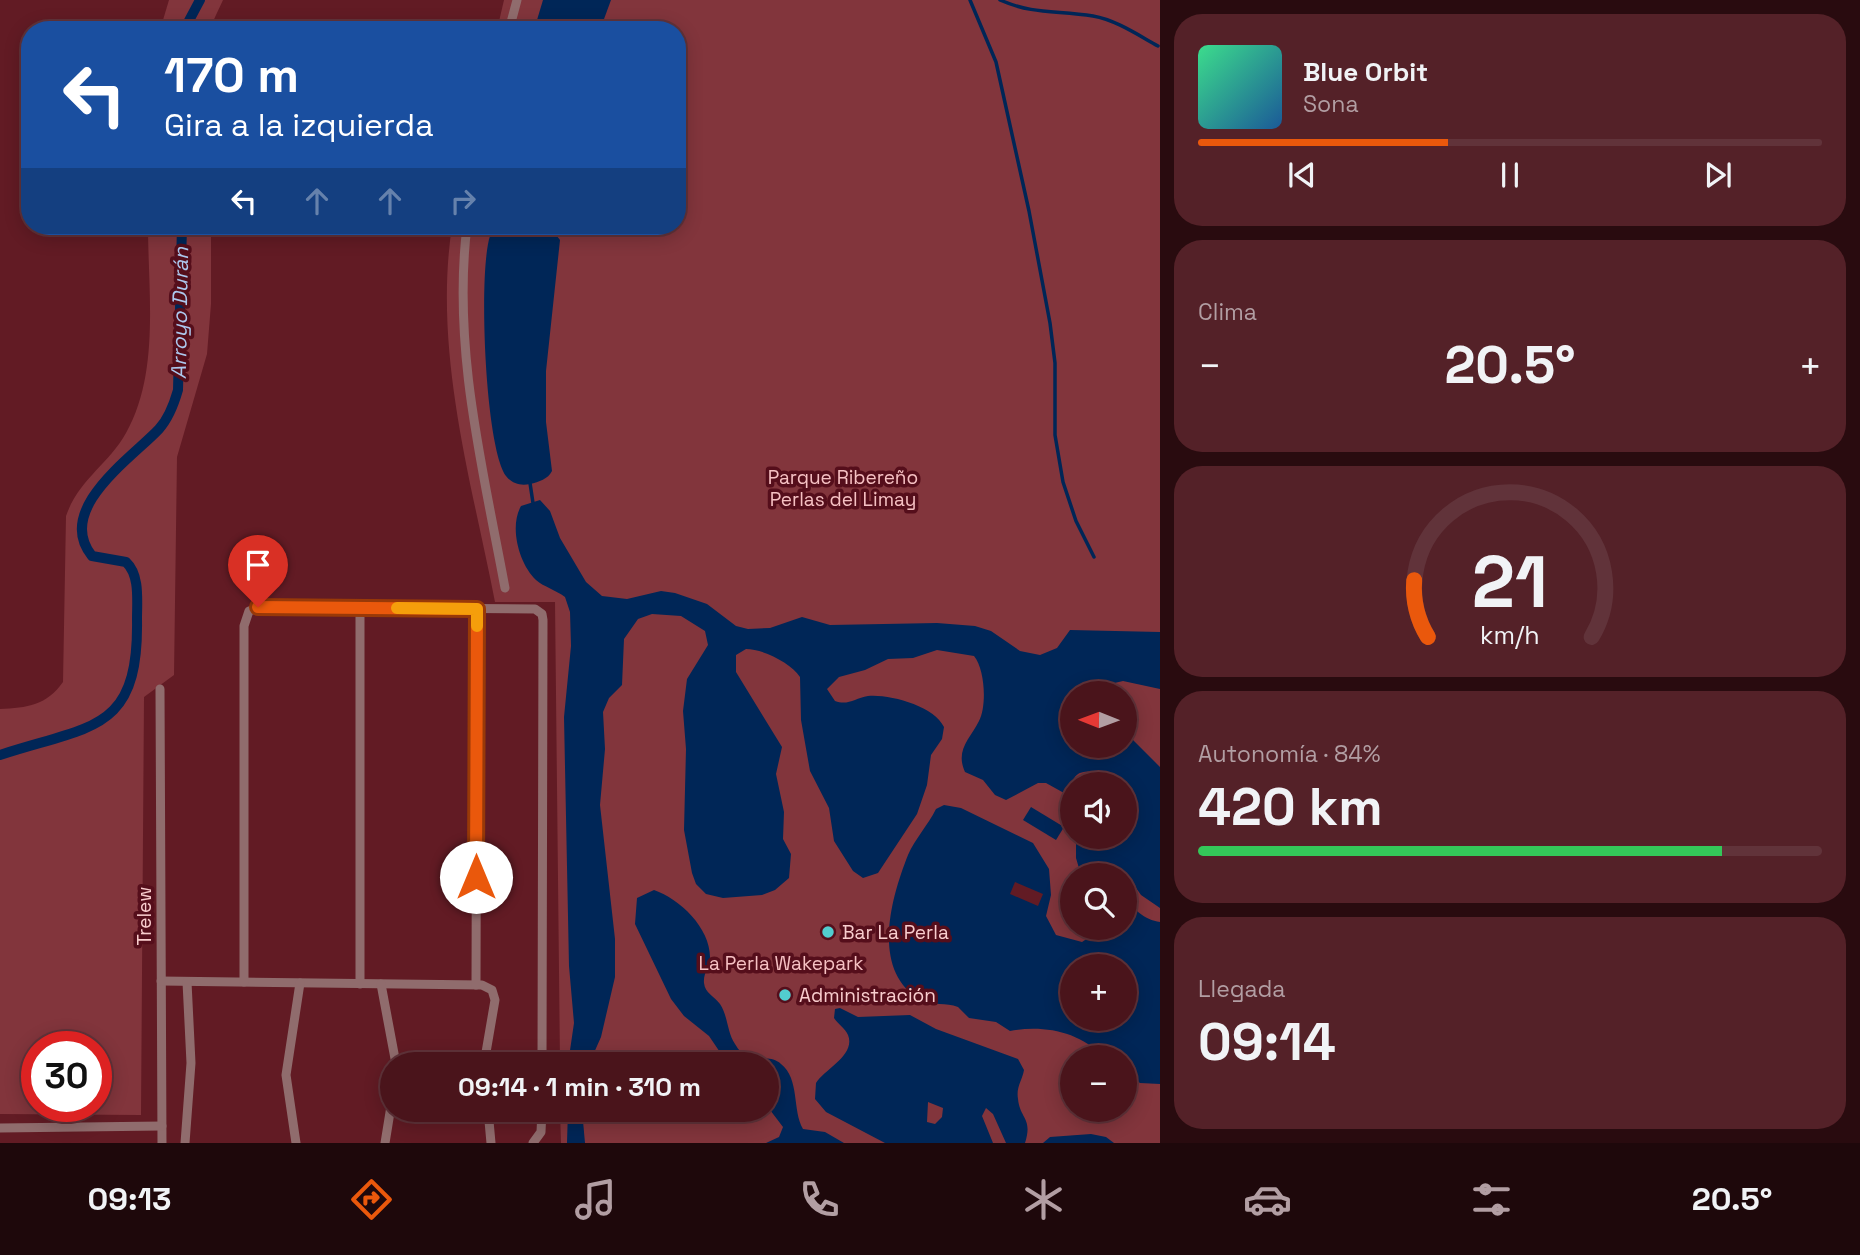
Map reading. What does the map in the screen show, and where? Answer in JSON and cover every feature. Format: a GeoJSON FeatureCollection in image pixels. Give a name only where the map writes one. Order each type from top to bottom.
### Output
{"type":"FeatureCollection","features":[{"type":"Feature","properties":{"kind":"street"},"geometry":{"type":"LineString","coordinates":[[511,21],[517,0]]}},
{"type":"Feature","properties":{"kind":"street"},"geometry":{"type":"LineString","coordinates":[[466,235],[463,267],[465,349],[505,588]]}},
{"type":"Feature","properties":{"kind":"street"},"geometry":{"type":"LineString","coordinates":[[244,982],[247,615],[258,607],[531,609],[539,611],[543,617],[542,1052]]}},
{"type":"Feature","properties":{"kind":"street"},"geometry":{"type":"LineString","coordinates":[[360,608],[360,984]]}},
{"type":"Feature","properties":{"kind":"street"},"geometry":{"type":"LineString","coordinates":[[476,985],[477,609]]}},
{"type":"Feature","properties":{"kind":"street","name":"Trelew"},"geometry":{"type":"LineString","coordinates":[[160,688],[162,1143]]}},
{"type":"Feature","properties":{"kind":"street"},"geometry":{"type":"LineString","coordinates":[[161,981],[476,985],[492,990],[495,1000],[486,1052]]}},
{"type":"Feature","properties":{"kind":"street"},"geometry":{"type":"LineString","coordinates":[[185,1143],[191,1071],[187,982]]}},
{"type":"Feature","properties":{"kind":"street"},"geometry":{"type":"LineString","coordinates":[[296,1143],[286,1075],[300,983]]}},
{"type":"Feature","properties":{"kind":"street"},"geometry":{"type":"LineString","coordinates":[[381,984],[394,1052]]}},
{"type":"Feature","properties":{"kind":"street"},"geometry":{"type":"LineString","coordinates":[[385,1143],[388,1122]]}},
{"type":"Feature","properties":{"kind":"street"},"geometry":{"type":"LineString","coordinates":[[489,1122],[491,1143]]}},
{"type":"Feature","properties":{"kind":"street"},"geometry":{"type":"LineString","coordinates":[[533,1143],[541,1132],[541,1122]]}},
{"type":"Feature","properties":{"kind":"street"},"geometry":{"type":"LineString","coordinates":[[0,1128],[162,1126]]}},
{"type":"Feature","properties":{"kind":"green space"},"geometry":{"type":"Polygon","coordinates":[[[169,0],[223,0],[213,21],[163,21],[169,0]]]}},
{"type":"Feature","properties":{"kind":"green space","name":"Parque Ribereño Perlas del Limay"},"geometry":{"type":"Polygon","coordinates":[[[504,0],[1160,0],[1160,1143],[561,1143],[560,1122],[779,1122],[779,1052],[560,1052],[555,602],[495,602],[457,415],[447,321],[447,273],[451,235],[686,235],[686,21],[499,21],[504,0]]]}},
{"type":"Feature","properties":{"kind":"green space"},"geometry":{"type":"Polygon","coordinates":[[[148,235],[211,235],[211,304],[207,354],[177,457],[174,675],[144,697],[141,1115],[112,1115],[112,1031],[21,1031],[21,1114],[0,1114],[0,709],[36,704],[50,696],[63,682],[66,516],[78,492],[119,444],[137,410],[144,385],[150,332],[148,235]]]}},
{"type":"Feature","properties":{"kind":"water"},"geometry":{"type":"Polygon","coordinates":[[[543,0],[611,0],[603,21],[537,21],[543,0]]]}},
{"type":"Feature","properties":{"kind":"water"},"geometry":{"type":"Polygon","coordinates":[[[556,235],[560,240],[546,371],[546,422],[552,471],[543,480],[523,485],[514,483],[506,476],[493,431],[484,320],[486,255],[490,236],[556,235]]]}},
{"type":"Feature","properties":{"kind":"water"},"geometry":{"type":"Polygon","coordinates":[[[540,500],[550,511],[560,538],[586,582],[602,596],[627,599],[661,591],[675,593],[707,604],[736,626],[748,629],[770,628],[802,617],[830,625],[937,623],[975,626],[991,631],[1020,651],[1040,655],[1057,648],[1070,630],[1160,632],[1160,689],[1138,684],[1138,681],[1060,681],[1060,758],[1138,758],[1138,745],[1160,767],[1160,908],[1137,889],[1137,863],[1077,863],[1076,858],[1076,849],[1137,849],[1137,772],[1060,772],[1060,791],[1046,783],[1038,783],[1006,800],[995,795],[983,780],[965,772],[962,764],[963,751],[982,714],[984,688],[978,662],[974,656],[937,650],[913,658],[888,659],[865,670],[839,677],[827,689],[835,701],[840,702],[868,696],[899,699],[931,713],[944,727],[942,739],[931,755],[927,785],[917,814],[878,873],[863,878],[853,871],[834,841],[829,808],[810,771],[801,720],[800,677],[790,667],[760,651],[746,649],[736,655],[736,672],[782,747],[776,774],[784,812],[783,839],[791,854],[789,878],[775,890],[762,895],[723,898],[706,894],[696,884],[692,873],[684,830],[686,749],[683,711],[687,679],[708,645],[705,631],[681,616],[652,614],[638,619],[624,639],[622,685],[609,698],[603,712],[605,749],[600,805],[615,939],[615,977],[601,1037],[594,1052],[570,1052],[574,1023],[569,966],[564,717],[571,646],[570,612],[565,597],[536,580],[525,565],[516,534],[521,506],[540,500]]]}},
{"type":"Feature","properties":{"kind":"water"},"geometry":{"type":"Polygon","coordinates":[[[944,805],[961,808],[1033,843],[1049,869],[1051,895],[1046,916],[1060,940],[1137,940],[1137,911],[1160,922],[1160,1084],[1137,1081],[1137,1045],[1089,1045],[1060,1032],[1035,1029],[1010,1031],[996,1022],[969,1018],[958,1007],[921,1000],[905,987],[895,971],[890,953],[891,912],[908,855],[936,809],[944,805]]]}},
{"type":"Feature","properties":{"kind":"water"},"geometry":{"type":"Polygon","coordinates":[[[1031,807],[1060,825],[1060,834],[1056,840],[1023,820],[1031,807]]]}},
{"type":"Feature","properties":{"kind":"water"},"geometry":{"type":"Polygon","coordinates":[[[654,890],[664,894],[674,900],[699,925],[709,946],[710,957],[704,983],[723,1009],[732,1039],[741,1052],[720,1052],[709,1036],[684,1016],[671,999],[635,924],[637,898],[654,890]]]}},
{"type":"Feature","properties":{"kind":"water"},"geometry":{"type":"Polygon","coordinates":[[[840,1008],[858,1017],[910,1015],[936,1029],[1018,1059],[1024,1070],[1018,1095],[1019,1106],[1028,1128],[1025,1143],[1006,1143],[993,1114],[986,1108],[982,1116],[993,1143],[885,1143],[826,1112],[815,1099],[816,1083],[844,1055],[849,1042],[847,1033],[834,1018],[835,1009],[840,1008]],[[928,1102],[927,1122],[935,1124],[942,1117],[943,1108],[928,1102]]]}},
{"type":"Feature","properties":{"kind":"water"},"geometry":{"type":"Polygon","coordinates":[[[779,1063],[791,1078],[803,1129],[825,1132],[844,1143],[766,1143],[779,1137],[783,1127],[779,1122],[779,1063]]]}},
{"type":"Feature","properties":{"kind":"water"},"geometry":{"type":"Polygon","coordinates":[[[568,1122],[583,1122],[585,1143],[567,1143],[568,1122]]]}},
{"type":"Feature","properties":{"kind":"water"},"geometry":{"type":"Polygon","coordinates":[[[1091,1134],[1106,1137],[1114,1143],[1043,1143],[1050,1137],[1091,1134]]]}},
{"type":"Feature","properties":{"kind":"pier"},"geometry":{"type":"Polygon","coordinates":[[[1015,882],[1043,894],[1038,906],[1010,894],[1015,882]]]}},
{"type":"Feature","properties":{"kind":"waterway","name":"Arroyo Durán"},"geometry":{"type":"LineString","coordinates":[[189,21],[200,0]]}},
{"type":"Feature","properties":{"kind":"waterway"},"geometry":{"type":"LineString","coordinates":[[970,0],[996,62],[1029,211],[1050,323],[1055,363],[1055,435],[1063,482],[1076,521],[1094,557]]}},
{"type":"Feature","properties":{"kind":"waterway"},"geometry":{"type":"LineString","coordinates":[[1000,0],[1035,10],[1102,18],[1127,28],[1158,46]]}},
{"type":"Feature","properties":{"kind":"waterway","name":"Arroyo Durán"},"geometry":{"type":"LineString","coordinates":[[0,755],[84,729],[119,704],[129,684],[135,656],[136,581],[126,562],[92,556],[83,538],[83,520],[102,485],[159,429],[175,400],[178,390],[182,235]]}},
{"type":"Feature","properties":{"kind":"waterway"},"geometry":{"type":"LineString","coordinates":[[530,483],[533,503]]}},
{"type":"Feature","properties":{"kind":"slow traffic"},"geometry":{"type":"LineString","coordinates":[[397,608],[477,609],[477,626]]}},
{"type":"Feature","properties":{"kind":"place","name":"Bar La Perla"},"geometry":{"type":"Point","coordinates":[828,932]}},
{"type":"Feature","properties":{"kind":"place","name":"Administración"},"geometry":{"type":"Point","coordinates":[785,995]}},
{"type":"Feature","properties":{"kind":"route"},"geometry":{"type":"LineString","coordinates":[[258,607],[477,609],[476,877]]}},
{"type":"Feature","properties":{"kind":"park label","name":"La Perla Wakepark"},"geometry":{"type":"Point","coordinates":[781,963]}}]}
